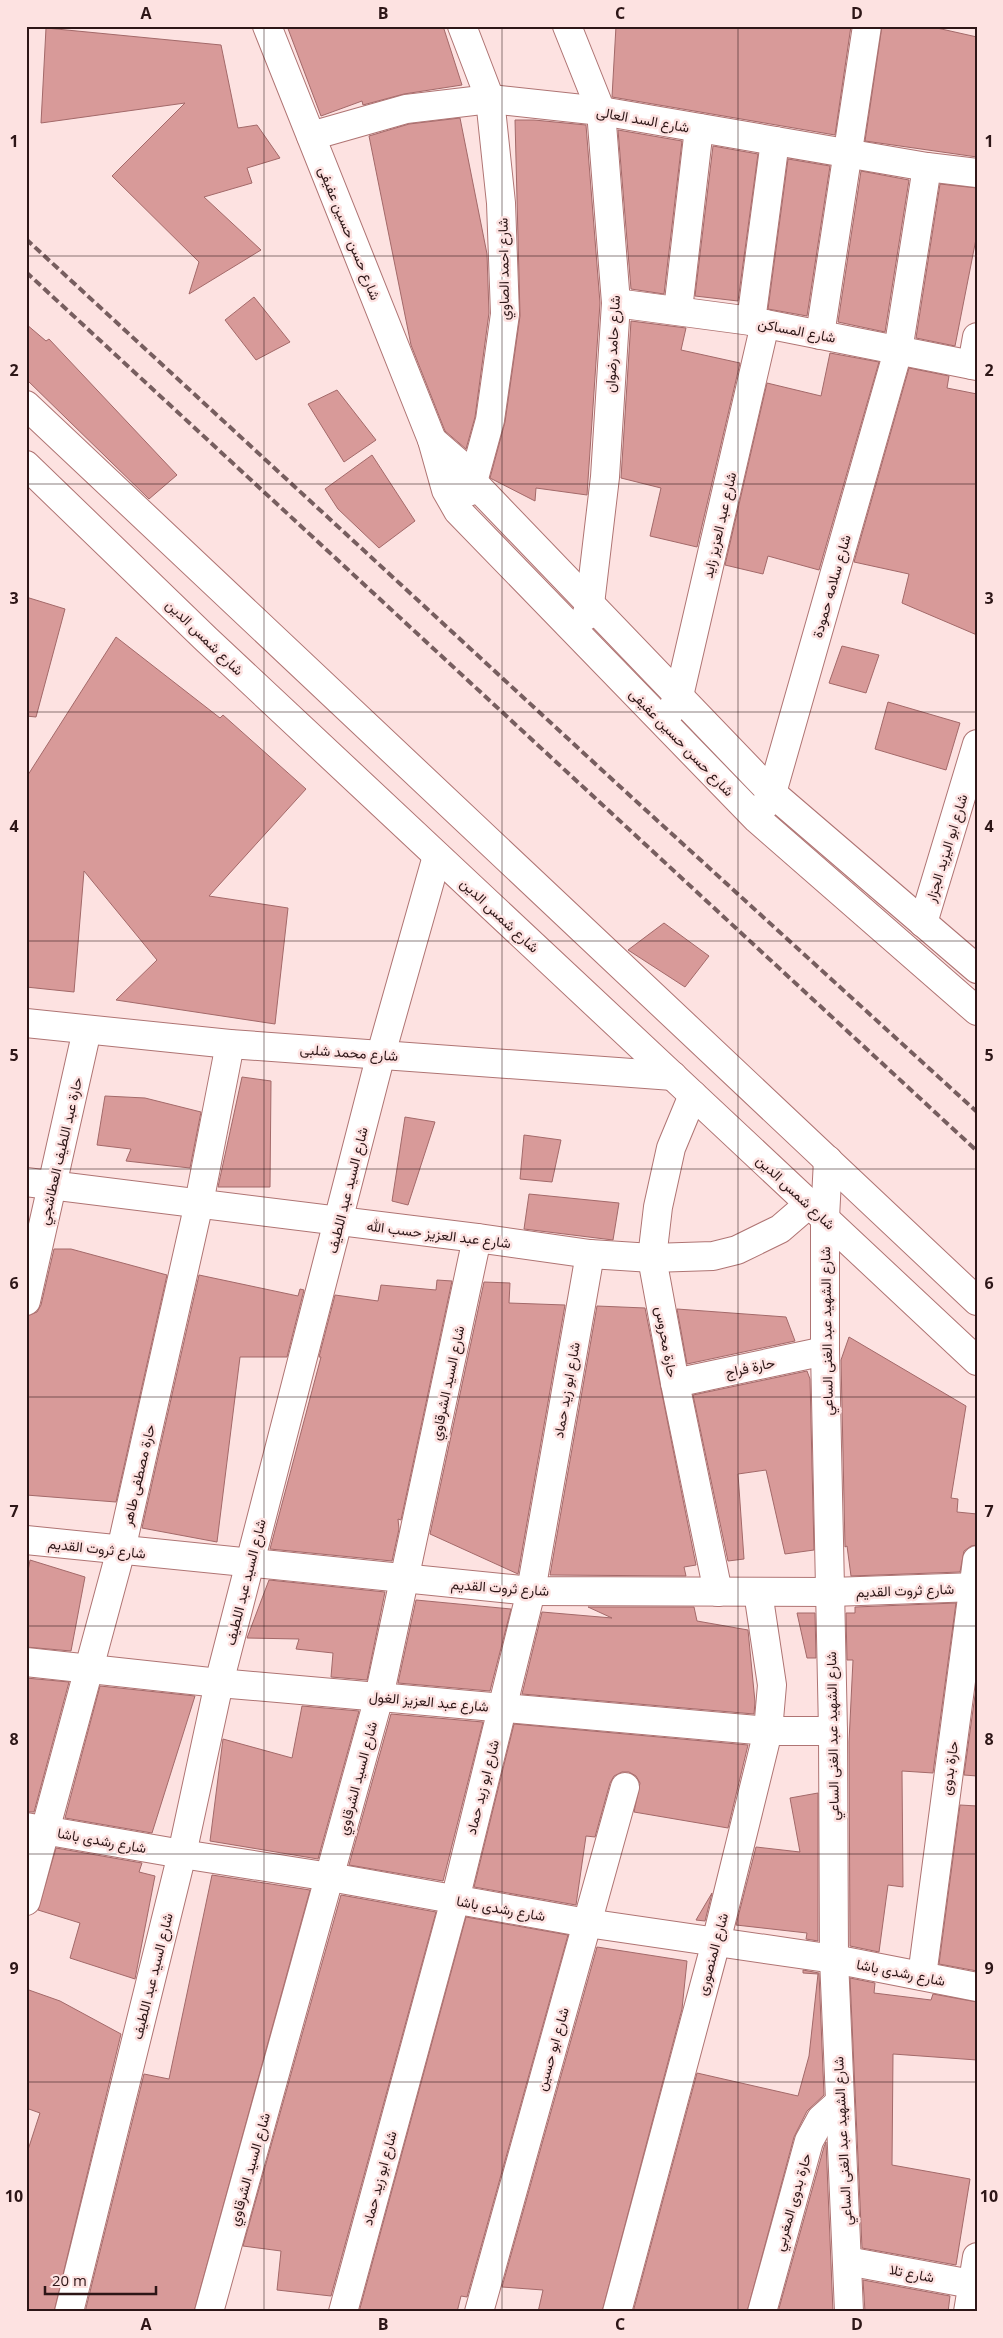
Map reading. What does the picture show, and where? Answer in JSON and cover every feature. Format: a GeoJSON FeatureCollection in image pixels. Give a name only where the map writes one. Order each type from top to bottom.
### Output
{"type":"FeatureCollection","features":[{"type":"Feature","properties":{"kind":"street","name":"شارع حسن حسين عفيفى"},"geometry":{"type":"LineString","coordinates":[[267,26],[432,440],[446,490],[458,511],[757,819],[977,1010]]}},
{"type":"Feature","properties":{"kind":"street","name":"شارع احمد الصاوي"},"geometry":{"type":"LineString","coordinates":[[458,511],[473,482],[490,420],[505,314],[501,203],[490,99],[462,26]]}},
{"type":"Feature","properties":{"kind":"street","name":"شارع حامد رضوان"},"geometry":{"type":"LineString","coordinates":[[567,26],[601,111],[616,303],[605,477],[590,604],[579,635]]}},
{"type":"Feature","properties":{"kind":"street"},"geometry":{"type":"LineString","coordinates":[[820,335],[867,26]]}},
{"type":"Feature","properties":{"kind":"street","name":"شارع السد العالى"},"geometry":{"type":"LineString","coordinates":[[311,136],[406,109],[490,99],[601,111],[847,154],[977,173]]}},
{"type":"Feature","properties":{"kind":"street"},"geometry":{"type":"LineString","coordinates":[[678,310],[699,128]]}},
{"type":"Feature","properties":{"kind":"street","name":"شارع عبد العزيز زايد"},"geometry":{"type":"LineString","coordinates":[[664,723],[680,696],[758,323],[774,141]]}},
{"type":"Feature","properties":{"kind":"street","name":"شارع سلامه حمودة"},"geometry":{"type":"LineString","coordinates":[[757,819],[772,793],[898,351],[927,167]]}},
{"type":"Feature","properties":{"kind":"street","name":"شارع المساكن"},"geometry":{"type":"LineString","coordinates":[[616,303],[678,310],[758,323],[974,366]]}},
{"type":"Feature","properties":{"kind":"street"},"geometry":{"type":"LineString","coordinates":[[974,366],[977,337]]}},
{"type":"Feature","properties":{"kind":"street"},"geometry":{"type":"LineString","coordinates":[[26,406],[977,1300]]}},
{"type":"Feature","properties":{"kind":"street","name":"شارع حسن حسين عفيفى"},"geometry":{"type":"LineString","coordinates":[[432,440],[457,461],[473,482],[772,793],[977,969]]}},
{"type":"Feature","properties":{"kind":"street","name":"شارع شمس الدين"},"geometry":{"type":"LineString","coordinates":[[26,465],[199,633],[977,1361]]}},
{"type":"Feature","properties":{"kind":"street","name":"شارع ابو اليزيد الجزار"},"geometry":{"type":"LineString","coordinates":[[924,923],[977,744]]}},
{"type":"Feature","properties":{"kind":"street","name":"شارع السيد عبد اللطيف"},"geometry":{"type":"LineString","coordinates":[[69,2312],[182,1854],[219,1682],[382,1054],[437,856]]}},
{"type":"Feature","properties":{"kind":"street","name":"شارع محمد شلبى"},"geometry":{"type":"LineString","coordinates":[[26,1023],[230,1044],[672,1076]]}},
{"type":"Feature","properties":{"kind":"street","name":"حارة عبد اللطيف العطاشجي"},"geometry":{"type":"LineString","coordinates":[[26,1301],[39,1184],[88,1030]]}},
{"type":"Feature","properties":{"kind":"street","name":"حارة مصطفى طاهر"},"geometry":{"type":"LineString","coordinates":[[26,1901],[35,1828],[90,1668],[121,1550],[199,1203],[230,1044]]}},
{"type":"Feature","properties":{"kind":"street","name":"حارة محروس"},"geometry":{"type":"LineString","coordinates":[[693,1096],[671,1148],[658,1208],[652,1258],[674,1383],[718,1592]]}},
{"type":"Feature","properties":{"kind":"street","name":"شارع الشهيد عبد الغنى الساعي"},"geometry":{"type":"LineString","coordinates":[[828,1160],[817,1212],[825,1351],[831,1592],[834,1959],[849,2312]]}},
{"type":"Feature","properties":{"kind":"street","name":"شارع عبد العزيز حسب الله"},"geometry":{"type":"LineString","coordinates":[[39,1184],[477,1238],[590,1254],[652,1258],[713,1256],[736,1250],[817,1212]]}},
{"type":"Feature","properties":{"kind":"street","name":"شارع السيد الشرقاوي"},"geometry":{"type":"LineString","coordinates":[[209,2312],[379,1697],[406,1579],[477,1238]]}},
{"type":"Feature","properties":{"kind":"street","name":"شارع ابو زيد حماد"},"geometry":{"type":"LineString","coordinates":[[343,2312],[455,1900],[531,1591],[590,1254]]}},
{"type":"Feature","properties":{"kind":"street","name":"حارة فراج"},"geometry":{"type":"LineString","coordinates":[[674,1383],[825,1351]]}},
{"type":"Feature","properties":{"kind":"street","name":"شارع ثروت القديم"},"geometry":{"type":"LineString","coordinates":[[26,1540],[531,1591],[831,1592],[975,1587]]}},
{"type":"Feature","properties":{"kind":"street","name":"حارة بدوى"},"geometry":{"type":"LineString","coordinates":[[922,1976],[975,1587],[977,1560]]}},
{"type":"Feature","properties":{"kind":"street","name":"شارع المنصورى"},"geometry":{"type":"LineString","coordinates":[[617,2312],[716,1942],[768,1730],[772,1685],[758,1592]]}},
{"type":"Feature","properties":{"kind":"street","name":"شارع عبد العزيز الغول"},"geometry":{"type":"LineString","coordinates":[[26,1662],[379,1697],[768,1730],[833,1731]]}},
{"type":"Feature","properties":{"kind":"street","name":"شارع ابو حسين"},"geometry":{"type":"LineString","coordinates":[[479,2312],[625,1786]]}},
{"type":"Feature","properties":{"kind":"street","name":"شارع رشدى باشا"},"geometry":{"type":"LineString","coordinates":[[35,1828],[182,1854],[330,1877],[587,1923],[834,1959],[977,1987]]}},
{"type":"Feature","properties":{"kind":"street","name":"حارة بدوى المغربي"},"geometry":{"type":"LineString","coordinates":[[762,2312],[809,2142],[821,2119],[840,2102]]}},
{"type":"Feature","properties":{"kind":"street"},"geometry":{"type":"LineString","coordinates":[[968,2312],[975,2284],[977,2258]]}},
{"type":"Feature","properties":{"kind":"street","name":"شارع تلا"},"geometry":{"type":"LineString","coordinates":[[847,2260],[975,2284]]}},
{"type":"Feature","properties":{"kind":"building"},"geometry":{"type":"Polygon","coordinates":[[[287,26],[443,26],[462,85],[404,94],[363,105],[362,101],[321,116],[287,26]]]}},
{"type":"Feature","properties":{"kind":"building"},"geometry":{"type":"Polygon","coordinates":[[[616,26],[851,26],[835,135],[612,97],[616,26]]]}},
{"type":"Feature","properties":{"kind":"building"},"geometry":{"type":"Polygon","coordinates":[[[882,26],[928,26],[977,37],[977,157],[865,141],[882,26]]]}},
{"type":"Feature","properties":{"kind":"building"},"geometry":{"type":"Polygon","coordinates":[[[46,28],[221,45],[238,128],[257,125],[280,158],[247,168],[252,183],[204,197],[261,250],[189,294],[199,262],[112,176],[185,103],[41,123],[46,28]]]}},
{"type":"Feature","properties":{"kind":"building"},"geometry":{"type":"Polygon","coordinates":[[[460,118],[487,254],[489,313],[475,417],[466,449],[445,431],[411,345],[369,136],[409,124],[460,118]]]}},
{"type":"Feature","properties":{"kind":"building"},"geometry":{"type":"Polygon","coordinates":[[[515,120],[586,125],[600,303],[587,495],[536,488],[535,501],[490,478],[505,422],[520,316],[515,120]]]}},
{"type":"Feature","properties":{"kind":"building"},"geometry":{"type":"Polygon","coordinates":[[[618,130],[682,141],[664,294],[631,289],[618,130]]]}},
{"type":"Feature","properties":{"kind":"building"},"geometry":{"type":"Polygon","coordinates":[[[713,146],[758,154],[738,301],[695,296],[713,146]]]}},
{"type":"Feature","properties":{"kind":"building"},"geometry":{"type":"Polygon","coordinates":[[[788,159],[830,166],[807,316],[768,309],[788,159]]]}},
{"type":"Feature","properties":{"kind":"building"},"geometry":{"type":"Polygon","coordinates":[[[861,171],[909,180],[885,332],[838,322],[861,171]]]}},
{"type":"Feature","properties":{"kind":"building"},"geometry":{"type":"Polygon","coordinates":[[[940,184],[977,188],[977,234],[955,346],[916,338],[940,184]]]}},
{"type":"Feature","properties":{"kind":"building"},"geometry":{"type":"Polygon","coordinates":[[[254,297],[290,342],[256,360],[225,320],[254,297]]]}},
{"type":"Feature","properties":{"kind":"building"},"geometry":{"type":"Polygon","coordinates":[[[631,321],[686,328],[681,350],[740,363],[697,547],[650,536],[661,488],[621,478],[631,321]]]}},
{"type":"Feature","properties":{"kind":"building"},"geometry":{"type":"Polygon","coordinates":[[[26,324],[46,341],[49,339],[177,475],[149,499],[26,379],[26,324]]]}},
{"type":"Feature","properties":{"kind":"building"},"geometry":{"type":"Polygon","coordinates":[[[830,353],[879,362],[819,570],[768,556],[763,574],[725,565],[767,383],[821,396],[830,353]]]}},
{"type":"Feature","properties":{"kind":"building"},"geometry":{"type":"Polygon","coordinates":[[[909,368],[949,376],[947,388],[977,394],[977,635],[902,603],[909,574],[854,562],[909,368]]]}},
{"type":"Feature","properties":{"kind":"building"},"geometry":{"type":"Polygon","coordinates":[[[337,390],[376,440],[344,462],[308,404],[337,390]]]}},
{"type":"Feature","properties":{"kind":"building"},"geometry":{"type":"Polygon","coordinates":[[[372,455],[415,521],[379,548],[338,509],[325,489],[372,455]]]}},
{"type":"Feature","properties":{"kind":"building"},"geometry":{"type":"Polygon","coordinates":[[[26,597],[65,609],[36,717],[26,716],[26,597]]]}},
{"type":"Feature","properties":{"kind":"building"},"geometry":{"type":"Polygon","coordinates":[[[116,637],[220,718],[223,715],[306,789],[209,896],[288,908],[275,1024],[116,1000],[157,960],[84,871],[74,992],[26,987],[26,778],[116,637]]]}},
{"type":"Feature","properties":{"kind":"building"},"geometry":{"type":"Polygon","coordinates":[[[842,646],[879,655],[866,693],[829,683],[842,646]]]}},
{"type":"Feature","properties":{"kind":"building"},"geometry":{"type":"Polygon","coordinates":[[[888,702],[960,723],[946,770],[875,749],[888,702]]]}},
{"type":"Feature","properties":{"kind":"building"},"geometry":{"type":"Polygon","coordinates":[[[664,923],[709,956],[685,987],[628,950],[664,923]]]}},
{"type":"Feature","properties":{"kind":"building"},"geometry":{"type":"Polygon","coordinates":[[[242,1077],[271,1081],[270,1187],[218,1187],[242,1077]]]}},
{"type":"Feature","properties":{"kind":"building"},"geometry":{"type":"Polygon","coordinates":[[[105,1096],[145,1098],[201,1112],[190,1168],[126,1161],[131,1149],[97,1145],[105,1096]]]}},
{"type":"Feature","properties":{"kind":"building"},"geometry":{"type":"Polygon","coordinates":[[[405,1117],[435,1122],[408,1205],[392,1201],[405,1117]]]}},
{"type":"Feature","properties":{"kind":"building"},"geometry":{"type":"Polygon","coordinates":[[[524,1135],[561,1140],[552,1182],[520,1179],[524,1135]]]}},
{"type":"Feature","properties":{"kind":"building"},"geometry":{"type":"Polygon","coordinates":[[[529,1194],[619,1203],[613,1240],[524,1229],[529,1194]]]}},
{"type":"Feature","properties":{"kind":"building"},"geometry":{"type":"Polygon","coordinates":[[[54,1249],[71,1249],[167,1275],[116,1502],[26,1495],[26,1316],[37,1312],[41,1305],[54,1249]]]}},
{"type":"Feature","properties":{"kind":"building"},"geometry":{"type":"Polygon","coordinates":[[[199,1275],[298,1296],[300,1289],[304,1290],[287,1357],[240,1357],[217,1542],[142,1528],[199,1275]]]}},
{"type":"Feature","properties":{"kind":"building"},"geometry":{"type":"Polygon","coordinates":[[[437,1280],[452,1281],[401,1520],[398,1519],[399,1529],[392,1561],[270,1549],[321,1357],[319,1357],[335,1295],[378,1301],[381,1285],[436,1290],[437,1280]]]}},
{"type":"Feature","properties":{"kind":"building"},"geometry":{"type":"Polygon","coordinates":[[[484,1282],[510,1283],[509,1303],[565,1305],[518,1574],[430,1534],[484,1282]]]}},
{"type":"Feature","properties":{"kind":"building"},"geometry":{"type":"Polygon","coordinates":[[[597,1306],[645,1308],[696,1565],[684,1567],[686,1576],[550,1575],[597,1306]]]}},
{"type":"Feature","properties":{"kind":"building"},"geometry":{"type":"Polygon","coordinates":[[[677,1309],[786,1317],[795,1341],[687,1364],[677,1309]]]}},
{"type":"Feature","properties":{"kind":"building"},"geometry":{"type":"Polygon","coordinates":[[[849,1337],[966,1406],[951,1498],[958,1499],[957,1512],[977,1514],[977,1545],[971,1546],[964,1551],[960,1572],[851,1576],[847,1546],[845,1547],[841,1360],[849,1337]]]}},
{"type":"Feature","properties":{"kind":"building"},"geometry":{"type":"Polygon","coordinates":[[[807,1371],[810,1379],[814,1550],[785,1554],[766,1470],[738,1474],[744,1559],[728,1561],[693,1395],[807,1371]]]}},
{"type":"Feature","properties":{"kind":"building"},"geometry":{"type":"Polygon","coordinates":[[[30,1560],[85,1577],[71,1651],[26,1647],[26,1582],[30,1560]]]}},
{"type":"Feature","properties":{"kind":"building"},"geometry":{"type":"Polygon","coordinates":[[[269,1580],[385,1592],[367,1680],[331,1677],[333,1653],[296,1649],[299,1639],[247,1638],[269,1580]]]}},
{"type":"Feature","properties":{"kind":"building"},"geometry":{"type":"Polygon","coordinates":[[[416,1600],[511,1609],[490,1691],[398,1683],[416,1600]]]}},
{"type":"Feature","properties":{"kind":"building"},"geometry":{"type":"Polygon","coordinates":[[[956,1603],[933,1773],[902,1771],[903,1887],[888,1885],[879,1952],[850,1946],[849,1742],[853,1660],[847,1660],[846,1613],[855,1613],[855,1607],[956,1603]]]}},
{"type":"Feature","properties":{"kind":"building"},"geometry":{"type":"Polygon","coordinates":[[[588,1607],[694,1607],[697,1621],[748,1630],[755,1702],[754,1714],[522,1694],[542,1612],[612,1618],[588,1607]]]}},
{"type":"Feature","properties":{"kind":"building"},"geometry":{"type":"Polygon","coordinates":[[[797,1613],[815,1613],[816,1658],[807,1658],[797,1613]]]}},
{"type":"Feature","properties":{"kind":"building"},"geometry":{"type":"Polygon","coordinates":[[[26,1678],[69,1682],[34,1812],[26,1812],[26,1678]]]}},
{"type":"Feature","properties":{"kind":"building"},"geometry":{"type":"Polygon","coordinates":[[[977,1681],[977,1776],[964,1775],[977,1681]]]}},
{"type":"Feature","properties":{"kind":"building"},"geometry":{"type":"Polygon","coordinates":[[[100,1686],[195,1696],[152,1833],[65,1818],[100,1686]]]}},
{"type":"Feature","properties":{"kind":"building"},"geometry":{"type":"Polygon","coordinates":[[[302,1706],[359,1711],[318,1859],[210,1841],[223,1739],[292,1758],[302,1706]]]}},
{"type":"Feature","properties":{"kind":"building"},"geometry":{"type":"Polygon","coordinates":[[[391,1714],[483,1722],[443,1881],[349,1865],[391,1714]]]}},
{"type":"Feature","properties":{"kind":"building"},"geometry":{"type":"Polygon","coordinates":[[[514,1724],[748,1745],[728,1828],[634,1812],[640,1783],[636,1776],[629,1772],[622,1772],[614,1776],[610,1783],[595,1837],[586,1836],[576,1905],[474,1887],[514,1724]]]}},
{"type":"Feature","properties":{"kind":"building"},"geometry":{"type":"Polygon","coordinates":[[[818,1793],[818,1941],[806,1939],[807,1933],[736,1925],[756,1847],[800,1852],[790,1798],[818,1793]]]}},
{"type":"Feature","properties":{"kind":"building"},"geometry":{"type":"Polygon","coordinates":[[[960,1805],[977,1806],[977,1971],[939,1964],[960,1805]]]}},
{"type":"Feature","properties":{"kind":"building"},"geometry":{"type":"Polygon","coordinates":[[[56,1848],[142,1863],[139,1872],[155,1876],[135,1979],[70,1958],[80,1923],[38,1910],[56,1848]]]}},
{"type":"Feature","properties":{"kind":"building"},"geometry":{"type":"Polygon","coordinates":[[[212,1875],[310,1890],[194,2312],[85,2312],[144,2074],[169,2079],[212,1875]]]}},
{"type":"Feature","properties":{"kind":"building"},"geometry":{"type":"Polygon","coordinates":[[[712,1893],[705,1921],[696,1920],[712,1893]]]}},
{"type":"Feature","properties":{"kind":"building"},"geometry":{"type":"Polygon","coordinates":[[[341,1895],[436,1912],[331,2296],[277,2290],[281,2251],[243,2246],[341,1895]]]}},
{"type":"Feature","properties":{"kind":"building"},"geometry":{"type":"Polygon","coordinates":[[[466,1917],[568,1935],[467,2297],[461,2296],[457,2312],[359,2312],[466,1917]]]}},
{"type":"Feature","properties":{"kind":"building"},"geometry":{"type":"Polygon","coordinates":[[[597,1947],[687,1961],[682,2009],[602,2312],[538,2312],[543,2290],[502,2287],[597,1947]]]}},
{"type":"Feature","properties":{"kind":"building"},"geometry":{"type":"Polygon","coordinates":[[[803,1970],[819,1973],[824,2095],[807,2111],[794,2137],[747,2312],[633,2312],[697,2073],[798,2096],[809,2056],[818,1974],[803,1973],[803,1970]]]}},
{"type":"Feature","properties":{"kind":"building"},"geometry":{"type":"Polygon","coordinates":[[[850,1978],[875,1983],[874,1993],[931,2000],[933,1994],[977,2002],[977,2060],[893,2054],[892,2165],[970,2179],[956,2265],[862,2248],[850,1978]]]}},
{"type":"Feature","properties":{"kind":"building"},"geometry":{"type":"Polygon","coordinates":[[[26,1989],[60,2001],[121,2034],[54,2312],[26,2312],[26,2156],[40,2113],[26,2108],[26,1989]]]}},
{"type":"Feature","properties":{"kind":"building"},"geometry":{"type":"Polygon","coordinates":[[[826,2142],[833,2312],[778,2312],[824,2147],[826,2142]]]}},
{"type":"Feature","properties":{"kind":"building"},"geometry":{"type":"Polygon","coordinates":[[[863,2280],[950,2296],[948,2312],[865,2312],[863,2280]]]}},
{"type":"Feature","properties":{"kind":"railway"},"geometry":{"type":"LineString","coordinates":[[26,239],[615,782],[977,1112]]}},
{"type":"Feature","properties":{"kind":"railway"},"geometry":{"type":"LineString","coordinates":[[26,272],[977,1151]]}}]}
